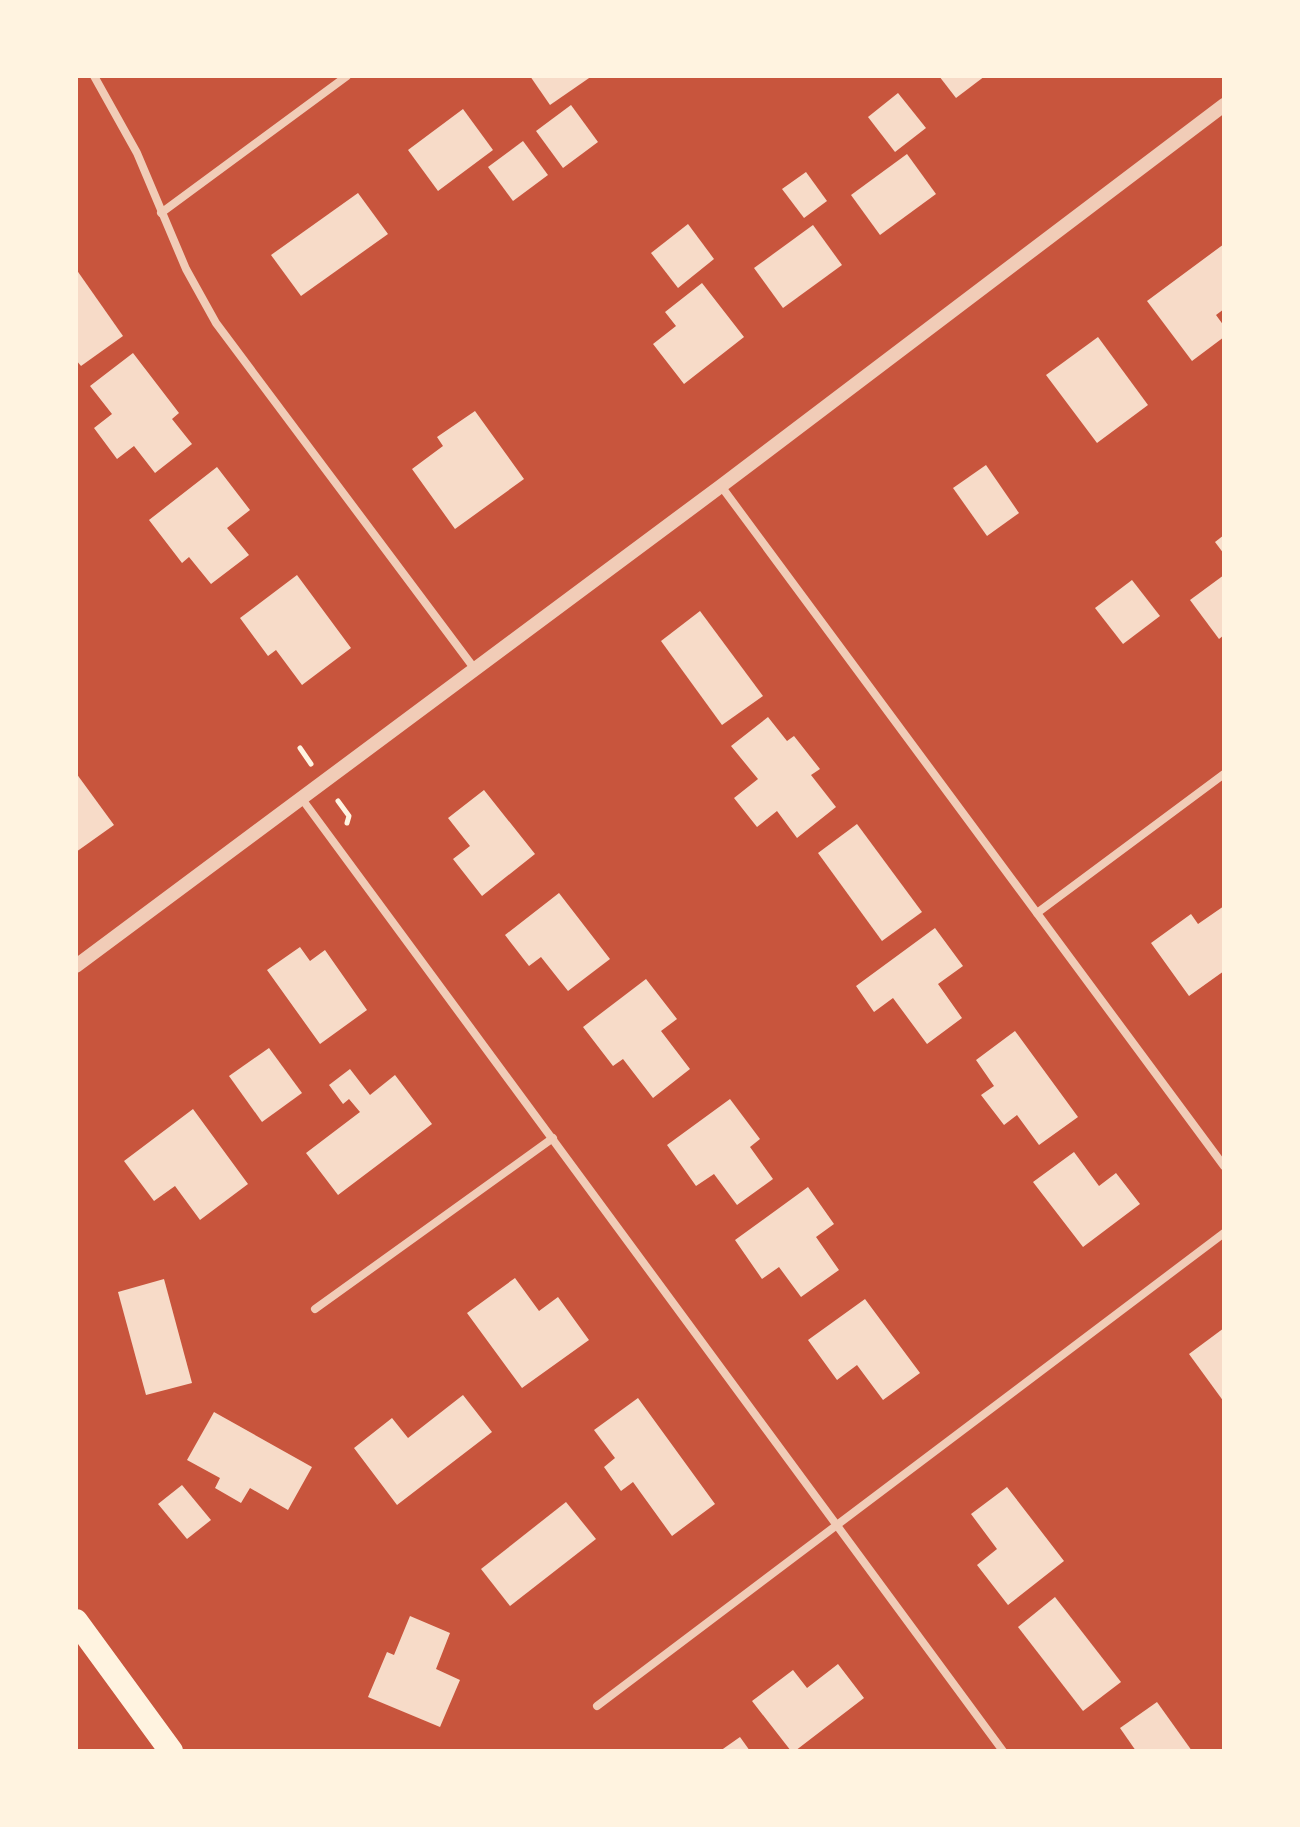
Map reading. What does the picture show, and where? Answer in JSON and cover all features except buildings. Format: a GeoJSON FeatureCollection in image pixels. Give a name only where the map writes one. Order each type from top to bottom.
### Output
{"type":"FeatureCollection","features":[{"type":"Feature","properties":{"kind":"highway"},"geometry":{"type":"LineString","coordinates":[[76,1621],[171,1751]]}},
{"type":"Feature","properties":{"kind":"street"},"geometry":{"type":"LineString","coordinates":[[94,76],[137,153],[186,269],[216,323],[474,668]]}},
{"type":"Feature","properties":{"kind":"street"},"geometry":{"type":"LineString","coordinates":[[161,213],[347,76]]}},
{"type":"Feature","properties":{"kind":"street"},"geometry":{"type":"LineString","coordinates":[[76,966],[721,486],[1224,105]]}},
{"type":"Feature","properties":{"kind":"street"},"geometry":{"type":"LineString","coordinates":[[721,486],[1224,1166]]}},
{"type":"Feature","properties":{"kind":"street"},"geometry":{"type":"LineString","coordinates":[[1037,913],[1224,774]]}},
{"type":"Feature","properties":{"kind":"street"},"geometry":{"type":"LineString","coordinates":[[302,799],[1003,1751]]}},
{"type":"Feature","properties":{"kind":"street"},"geometry":{"type":"LineString","coordinates":[[315,1309],[553,1138]]}},
{"type":"Feature","properties":{"kind":"street"},"geometry":{"type":"LineString","coordinates":[[597,1706],[1224,1233]]}}]}
